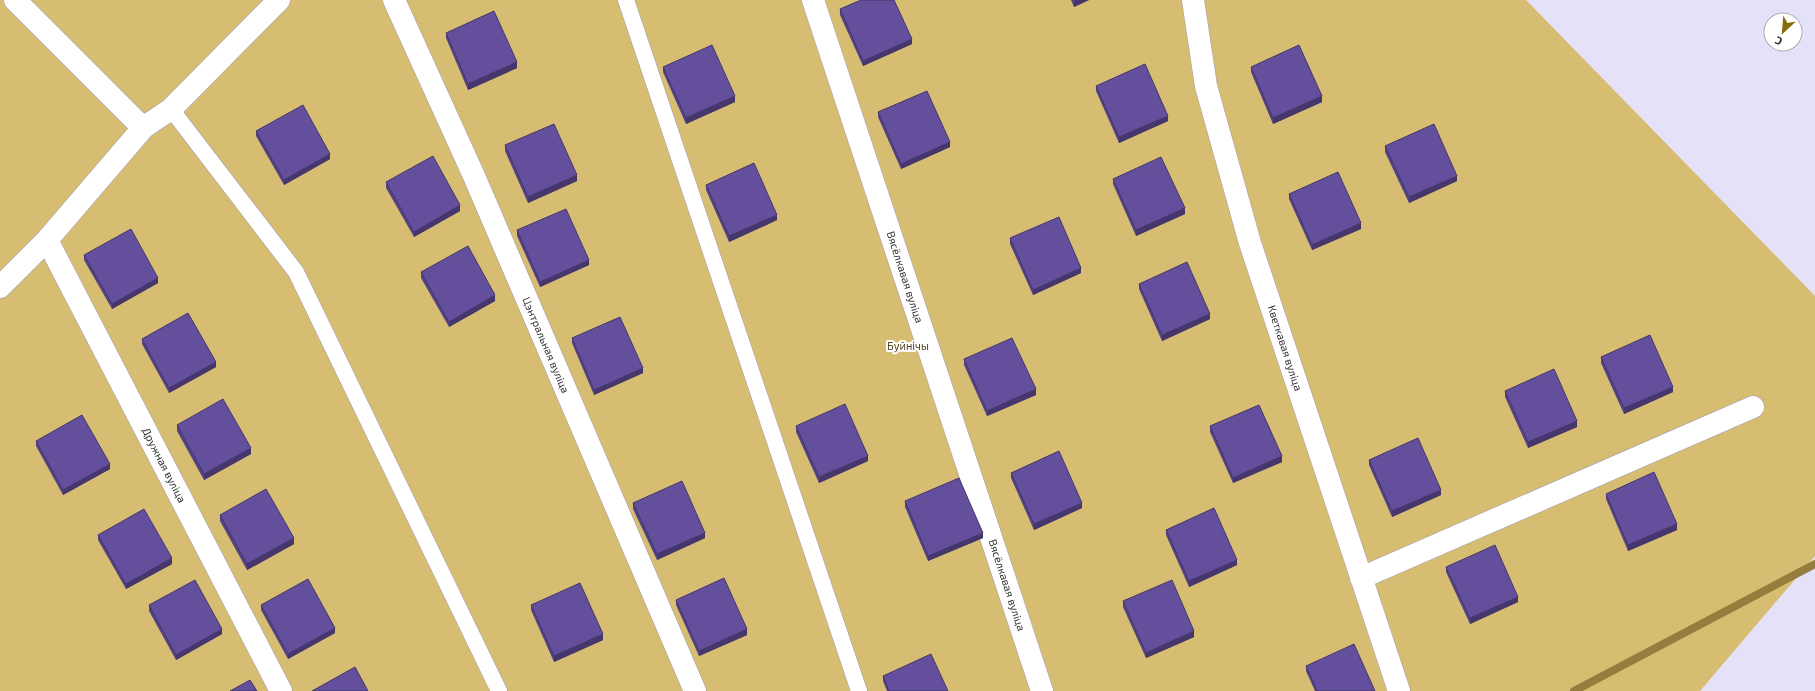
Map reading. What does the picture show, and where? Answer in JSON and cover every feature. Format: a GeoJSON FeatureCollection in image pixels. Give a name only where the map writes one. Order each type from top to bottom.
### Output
{"type":"FeatureCollection","features":[{"type":"Feature","properties":{"kind":"street"},"geometry":{"type":"LineString","coordinates":[[16,0],[144,128]]}},
{"type":"Feature","properties":{"kind":"street"},"geometry":{"type":"LineString","coordinates":[[0,287],[47,240],[144,128],[171,109],[278,0]]}},
{"type":"Feature","properties":{"kind":"street","name":"Цэнтральная вуліца"},"geometry":{"type":"LineString","coordinates":[[394,0],[474,176],[695,691]]}},
{"type":"Feature","properties":{"kind":"street","name":"Вясёлкавая вуліца"},"geometry":{"type":"LineString","coordinates":[[813,0],[1042,691]]}},
{"type":"Feature","properties":{"kind":"street","name":"Кветкавая вуліца"},"geometry":{"type":"LineString","coordinates":[[1193,0],[1206,86],[1250,244],[1399,691]]}},
{"type":"Feature","properties":{"kind":"street","name":"Дружная вуліца"},"geometry":{"type":"LineString","coordinates":[[47,240],[281,691]]}},
{"type":"Feature","properties":{"kind":"street"},"geometry":{"type":"LineString","coordinates":[[1361,578],[1754,407]]}},
{"type":"Feature","properties":{"kind":"lane"},"geometry":{"type":"LineString","coordinates":[[626,0],[860,691]]}},
{"type":"Feature","properties":{"kind":"lane"},"geometry":{"type":"LineString","coordinates":[[171,109],[296,272],[499,691]]}},
{"type":"Feature","properties":{"kind":"green space","name":"Буйнічы"},"geometry":{"type":"Polygon","coordinates":[[[0,0],[1526,0],[1815,296],[1815,556],[1700,691],[0,691],[0,0]]]}},
{"type":"Feature","properties":{"kind":"building"},"geometry":{"type":"Polygon","coordinates":[[[861,0],[894,0],[912,39],[863,61],[840,9],[861,0]]]}},
{"type":"Feature","properties":{"kind":"building"},"geometry":{"type":"Polygon","coordinates":[[[494,11],[517,62],[468,84],[446,33],[494,11]]]}},
{"type":"Feature","properties":{"kind":"building"},"geometry":{"type":"Polygon","coordinates":[[[712,45],[735,96],[686,118],[663,67],[712,45]]]}},
{"type":"Feature","properties":{"kind":"building"},"geometry":{"type":"Polygon","coordinates":[[[1299,45],[1322,96],[1273,118],[1251,67],[1299,45]]]}},
{"type":"Feature","properties":{"kind":"building"},"geometry":{"type":"Polygon","coordinates":[[[1145,64],[1168,116],[1119,137],[1096,86],[1145,64]]]}},
{"type":"Feature","properties":{"kind":"building"},"geometry":{"type":"Polygon","coordinates":[[[927,91],[950,142],[901,164],[878,112],[927,91]]]}},
{"type":"Feature","properties":{"kind":"building"},"geometry":{"type":"Polygon","coordinates":[[[303,105],[330,154],[284,180],[256,131],[303,105]]]}},
{"type":"Feature","properties":{"kind":"building"},"geometry":{"type":"Polygon","coordinates":[[[554,124],[577,175],[528,197],[505,145],[554,124]]]}},
{"type":"Feature","properties":{"kind":"building"},"geometry":{"type":"Polygon","coordinates":[[[1434,124],[1457,176],[1409,197],[1385,146],[1434,124]]]}},
{"type":"Feature","properties":{"kind":"building"},"geometry":{"type":"Polygon","coordinates":[[[433,156],[460,205],[414,232],[386,182],[433,156]]]}},
{"type":"Feature","properties":{"kind":"building"},"geometry":{"type":"Polygon","coordinates":[[[1161,157],[1185,208],[1136,230],[1113,179],[1161,157]]]}},
{"type":"Feature","properties":{"kind":"building"},"geometry":{"type":"Polygon","coordinates":[[[754,163],[777,215],[729,236],[706,185],[754,163]]]}},
{"type":"Feature","properties":{"kind":"building"},"geometry":{"type":"Polygon","coordinates":[[[1338,172],[1361,223],[1312,245],[1289,194],[1338,172]]]}},
{"type":"Feature","properties":{"kind":"building"},"geometry":{"type":"Polygon","coordinates":[[[566,209],[589,260],[540,282],[517,230],[566,209]]]}},
{"type":"Feature","properties":{"kind":"building"},"geometry":{"type":"Polygon","coordinates":[[[1059,217],[1081,268],[1033,290],[1010,238],[1059,217]]]}},
{"type":"Feature","properties":{"kind":"building"},"geometry":{"type":"Polygon","coordinates":[[[131,229],[158,278],[112,304],[84,255],[131,229]]]}},
{"type":"Feature","properties":{"kind":"building"},"geometry":{"type":"Polygon","coordinates":[[[468,246],[495,295],[449,322],[421,272],[468,246]]]}},
{"type":"Feature","properties":{"kind":"building"},"geometry":{"type":"Polygon","coordinates":[[[1187,262],[1210,314],[1162,335],[1139,284],[1187,262]]]}},
{"type":"Feature","properties":{"kind":"building"},"geometry":{"type":"Polygon","coordinates":[[[188,313],[216,362],[169,388],[142,339],[188,313]]]}},
{"type":"Feature","properties":{"kind":"building"},"geometry":{"type":"Polygon","coordinates":[[[620,317],[643,368],[594,390],[572,338],[620,317]]]}},
{"type":"Feature","properties":{"kind":"building"},"geometry":{"type":"Polygon","coordinates":[[[1650,335],[1673,387],[1624,408],[1601,357],[1650,335]]]}},
{"type":"Feature","properties":{"kind":"building"},"geometry":{"type":"Polygon","coordinates":[[[1012,338],[1036,389],[987,411],[964,359],[1012,338]]]}},
{"type":"Feature","properties":{"kind":"building"},"geometry":{"type":"Polygon","coordinates":[[[1554,369],[1577,421],[1528,442],[1505,391],[1554,369]]]}},
{"type":"Feature","properties":{"kind":"building"},"geometry":{"type":"Polygon","coordinates":[[[223,399],[251,448],[204,474],[177,425],[223,399]]]}},
{"type":"Feature","properties":{"kind":"building"},"geometry":{"type":"Polygon","coordinates":[[[845,404],[868,456],[819,477],[796,426],[845,404]]]}},
{"type":"Feature","properties":{"kind":"building"},"geometry":{"type":"Polygon","coordinates":[[[1259,405],[1282,456],[1233,478],[1210,426],[1259,405]]]}},
{"type":"Feature","properties":{"kind":"building"},"geometry":{"type":"Polygon","coordinates":[[[82,415],[110,464],[63,490],[36,441],[82,415]]]}},
{"type":"Feature","properties":{"kind":"building"},"geometry":{"type":"Polygon","coordinates":[[[1418,438],[1441,490],[1392,511],[1369,460],[1418,438]]]}},
{"type":"Feature","properties":{"kind":"building"},"geometry":{"type":"Polygon","coordinates":[[[1059,451],[1082,503],[1034,524],[1011,473],[1059,451]]]}},
{"type":"Feature","properties":{"kind":"building"},"geometry":{"type":"Polygon","coordinates":[[[1654,472],[1677,524],[1628,545],[1606,494],[1654,472]]]}},
{"type":"Feature","properties":{"kind":"building"},"geometry":{"type":"Polygon","coordinates":[[[959,478],[983,533],[928,556],[905,501],[959,478]]]}},
{"type":"Feature","properties":{"kind":"building"},"geometry":{"type":"Polygon","coordinates":[[[682,481],[705,533],[657,554],[633,503],[682,481]]]}},
{"type":"Feature","properties":{"kind":"building"},"geometry":{"type":"Polygon","coordinates":[[[266,489],[294,538],[247,564],[220,515],[266,489]]]}},
{"type":"Feature","properties":{"kind":"building"},"geometry":{"type":"Polygon","coordinates":[[[1214,508],[1237,560],[1189,581],[1166,530],[1214,508]]]}},
{"type":"Feature","properties":{"kind":"building"},"geometry":{"type":"Polygon","coordinates":[[[144,509],[172,558],[126,584],[98,535],[144,509]]]}},
{"type":"Feature","properties":{"kind":"building"},"geometry":{"type":"Polygon","coordinates":[[[1495,545],[1518,597],[1470,618],[1446,567],[1495,545]]]}},
{"type":"Feature","properties":{"kind":"building"},"geometry":{"type":"Polygon","coordinates":[[[724,578],[747,629],[699,651],[676,600],[724,578]]]}},
{"type":"Feature","properties":{"kind":"building"},"geometry":{"type":"Polygon","coordinates":[[[308,579],[335,628],[288,654],[261,605],[308,579]]]}},
{"type":"Feature","properties":{"kind":"building"},"geometry":{"type":"Polygon","coordinates":[[[195,580],[222,629],[176,655],[149,605],[195,580]]]}},
{"type":"Feature","properties":{"kind":"building"},"geometry":{"type":"Polygon","coordinates":[[[1172,580],[1194,631],[1146,653],[1123,601],[1172,580]]]}},
{"type":"Feature","properties":{"kind":"building"},"geometry":{"type":"Polygon","coordinates":[[[580,583],[603,634],[554,656],[531,605],[580,583]]]}},
{"type":"Feature","properties":{"kind":"building"},"geometry":{"type":"Polygon","coordinates":[[[1354,644],[1375,691],[1317,691],[1306,666],[1354,644]]]}},
{"type":"Feature","properties":{"kind":"building"},"geometry":{"type":"Polygon","coordinates":[[[931,654],[948,691],[889,691],[883,676],[931,654]]]}},
{"type":"Feature","properties":{"kind":"building"},"geometry":{"type":"Polygon","coordinates":[[[355,667],[368,691],[312,691],[355,667]]]}},
{"type":"Feature","properties":{"kind":"building"},"geometry":{"type":"Polygon","coordinates":[[[250,680],[257,691],[230,691],[250,680]]]}},
{"type":"Feature","properties":{"kind":"waterway"},"geometry":{"type":"LineString","coordinates":[[1574,691],[1815,564]]}}]}
